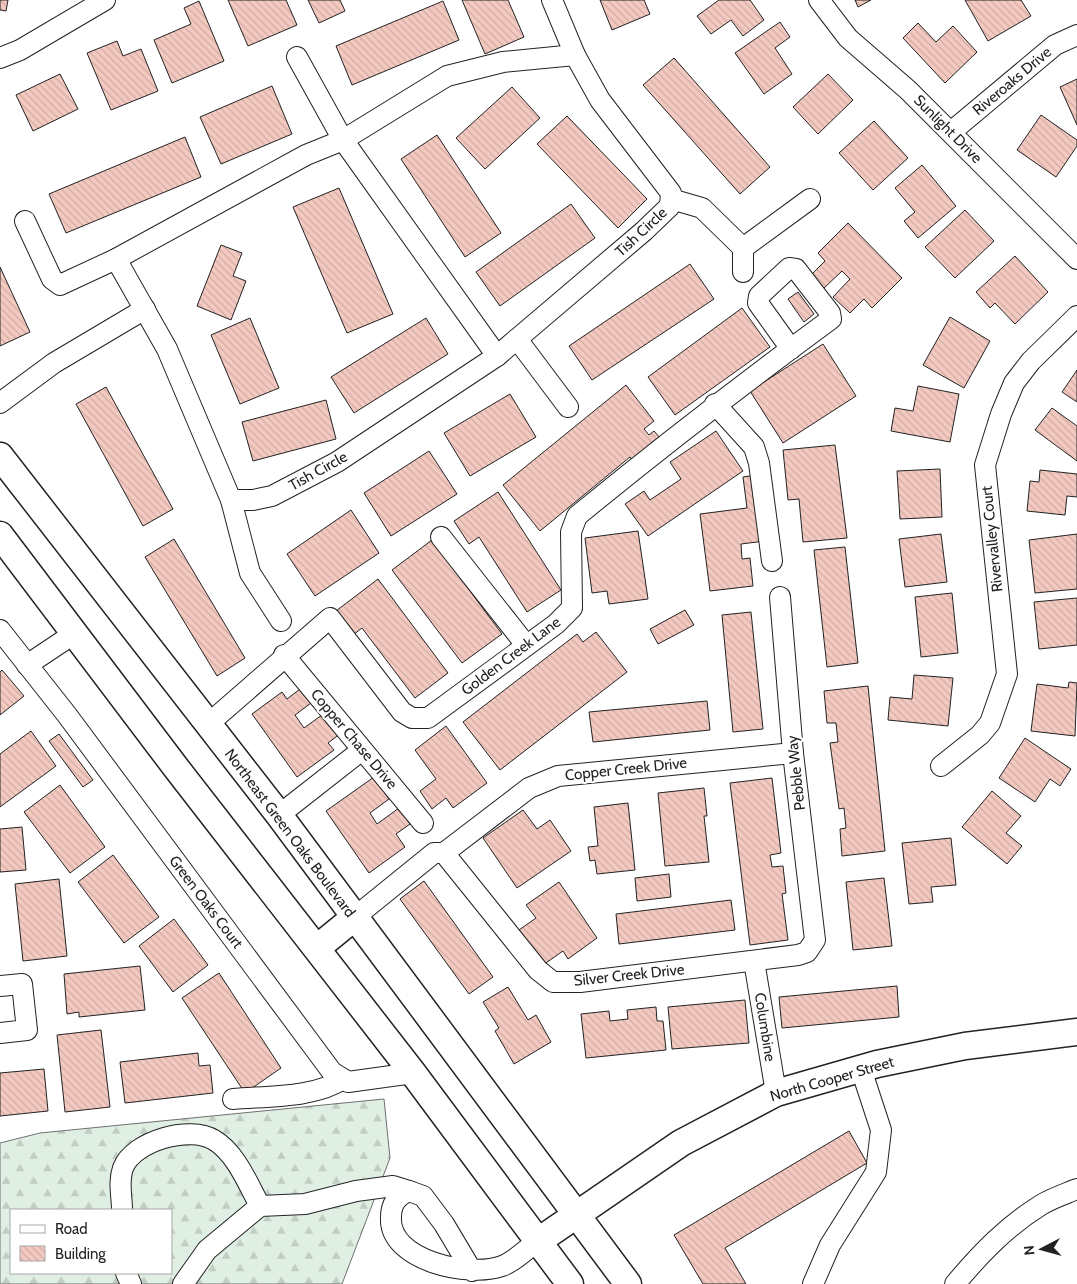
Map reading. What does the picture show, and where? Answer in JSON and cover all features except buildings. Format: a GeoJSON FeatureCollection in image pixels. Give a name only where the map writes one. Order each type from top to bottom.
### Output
{"type":"FeatureCollection","features":[{"type":"Feature","properties":{"kind":"main road","name":"Northeast Green Oaks Boulevard"},"geometry":{"type":"LineString","coordinates":[[0,456],[278,815],[628,1284]]}},
{"type":"Feature","properties":{"kind":"main road"},"geometry":{"type":"LineString","coordinates":[[0,535],[413,1073],[536,1242],[570,1284]]}},
{"type":"Feature","properties":{"kind":"main road"},"geometry":{"type":"LineString","coordinates":[[317,948],[355,917]]}},
{"type":"Feature","properties":{"kind":"main road","name":"North Cooper Street"},"geometry":{"type":"LineString","coordinates":[[536,1242],[681,1143],[776,1093],[860,1069],[966,1046],[1077,1032]]}},
{"type":"Feature","properties":{"kind":"street","name":"Tish Circle"},"geometry":{"type":"LineString","coordinates":[[231,500],[253,500],[272,496],[337,462],[497,356],[644,231],[670,206],[671,193],[600,100],[575,55],[552,0]]}},
{"type":"Feature","properties":{"kind":"street","name":"Sunlight Drive"},"geometry":{"type":"LineString","coordinates":[[819,0],[848,38],[908,90],[1077,259]]}},
{"type":"Feature","properties":{"kind":"street"},"geometry":{"type":"LineString","coordinates":[[0,58],[20,50],[93,3]]}},
{"type":"Feature","properties":{"kind":"street","name":"Riveroaks Drive"},"geometry":{"type":"LineString","coordinates":[[951,132],[1055,45],[1077,35]]}},
{"type":"Feature","properties":{"kind":"street"},"geometry":{"type":"LineString","coordinates":[[25,221],[52,279],[60,285],[116,259],[306,155],[343,140],[448,76],[503,62],[575,55]]}},
{"type":"Feature","properties":{"kind":"street"},"geometry":{"type":"LineString","coordinates":[[296,57],[343,140],[497,356]]}},
{"type":"Feature","properties":{"kind":"street"},"geometry":{"type":"LineString","coordinates":[[672,199],[702,208],[742,248],[743,272]]}},
{"type":"Feature","properties":{"kind":"street"},"geometry":{"type":"LineString","coordinates":[[742,248],[810,199]]}},
{"type":"Feature","properties":{"kind":"street"},"geometry":{"type":"LineString","coordinates":[[116,259],[167,350],[231,500],[250,574],[281,621]]}},
{"type":"Feature","properties":{"kind":"street"},"geometry":{"type":"LineString","coordinates":[[0,403],[54,363],[145,309]]}},
{"type":"Feature","properties":{"kind":"street","name":"Rivervalley Court"},"geometry":{"type":"LineString","coordinates":[[941,766],[980,735],[990,722],[998,706],[1006,674],[985,465],[1001,414],[1014,383],[1031,361],[1077,316]]}},
{"type":"Feature","properties":{"kind":"street"},"geometry":{"type":"LineString","coordinates":[[517,339],[568,407]]}},
{"type":"Feature","properties":{"kind":"street","name":"Golden Creek Lane"},"geometry":{"type":"LineString","coordinates":[[207,725],[284,655],[330,618],[402,712],[412,718],[428,718],[556,624],[572,608],[571,532],[577,516],[715,404],[791,349]]}},
{"type":"Feature","properties":{"kind":"street"},"geometry":{"type":"LineString","coordinates":[[715,404],[754,447],[772,561]]}},
{"type":"Feature","properties":{"kind":"street"},"geometry":{"type":"LineString","coordinates":[[441,537],[526,645]]}},
{"type":"Feature","properties":{"kind":"street","name":"Pebble Way"},"geometry":{"type":"LineString","coordinates":[[780,597],[793,753],[815,940],[810,947]]}},
{"type":"Feature","properties":{"kind":"street","name":"Green Oaks Court"},"geometry":{"type":"LineString","coordinates":[[0,630],[73,723],[332,1072],[343,1079]]}},
{"type":"Feature","properties":{"kind":"street"},"geometry":{"type":"LineString","coordinates":[[27,665],[74,633]]}},
{"type":"Feature","properties":{"kind":"street","name":"Copper Chase Drive"},"geometry":{"type":"LineString","coordinates":[[284,655],[423,823]]}},
{"type":"Feature","properties":{"kind":"street"},"geometry":{"type":"LineString","coordinates":[[278,815],[362,750]]}},
{"type":"Feature","properties":{"kind":"street","name":"Copper Creek Drive"},"geometry":{"type":"LineString","coordinates":[[355,917],[434,853],[444,853],[529,788],[558,776],[793,753]]}},
{"type":"Feature","properties":{"kind":"street","name":"Silver Creek Drive"},"geometry":{"type":"LineString","coordinates":[[444,853],[538,970],[553,982],[580,982],[754,961],[798,955],[810,947]]}},
{"type":"Feature","properties":{"kind":"street","name":"Columbine"},"geometry":{"type":"LineString","coordinates":[[754,961],[776,1093]]}},
{"type":"Feature","properties":{"kind":"street"},"geometry":{"type":"LineString","coordinates":[[0,986],[22,984],[27,1030],[0,1034]]}},
{"type":"Feature","properties":{"kind":"street"},"geometry":{"type":"LineString","coordinates":[[813,1284],[830,1244],[876,1172],[881,1130],[860,1069]]}},
{"type":"Feature","properties":{"kind":"street"},"geometry":{"type":"LineString","coordinates":[[233,1099],[314,1092],[333,1086],[343,1079],[348,1082],[413,1073]]}},
{"type":"Feature","properties":{"kind":"street"},"geometry":{"type":"LineString","coordinates":[[122,1209],[120,1181],[123,1166],[136,1150],[166,1136],[192,1134],[214,1139],[231,1156],[260,1206]]}},
{"type":"Feature","properties":{"kind":"street"},"geometry":{"type":"LineString","coordinates":[[183,1284],[207,1250],[260,1206],[306,1204],[356,1192],[393,1186],[423,1196],[444,1224],[472,1271]]}},
{"type":"Feature","properties":{"kind":"street"},"geometry":{"type":"LineString","coordinates":[[955,1284],[987,1246],[1012,1225],[1043,1204],[1077,1189]]}},
{"type":"Feature","properties":{"kind":"street"},"geometry":{"type":"LineString","coordinates":[[409,1191],[399,1196],[391,1209],[390,1224],[399,1244],[416,1256],[472,1271],[505,1266],[536,1242]]}},
{"type":"Feature","properties":{"kind":"green space"},"geometry":{"type":"Polygon","coordinates":[[[384,1099],[390,1158],[342,1284],[0,1284],[0,1143],[40,1133],[384,1099]]]}}]}
